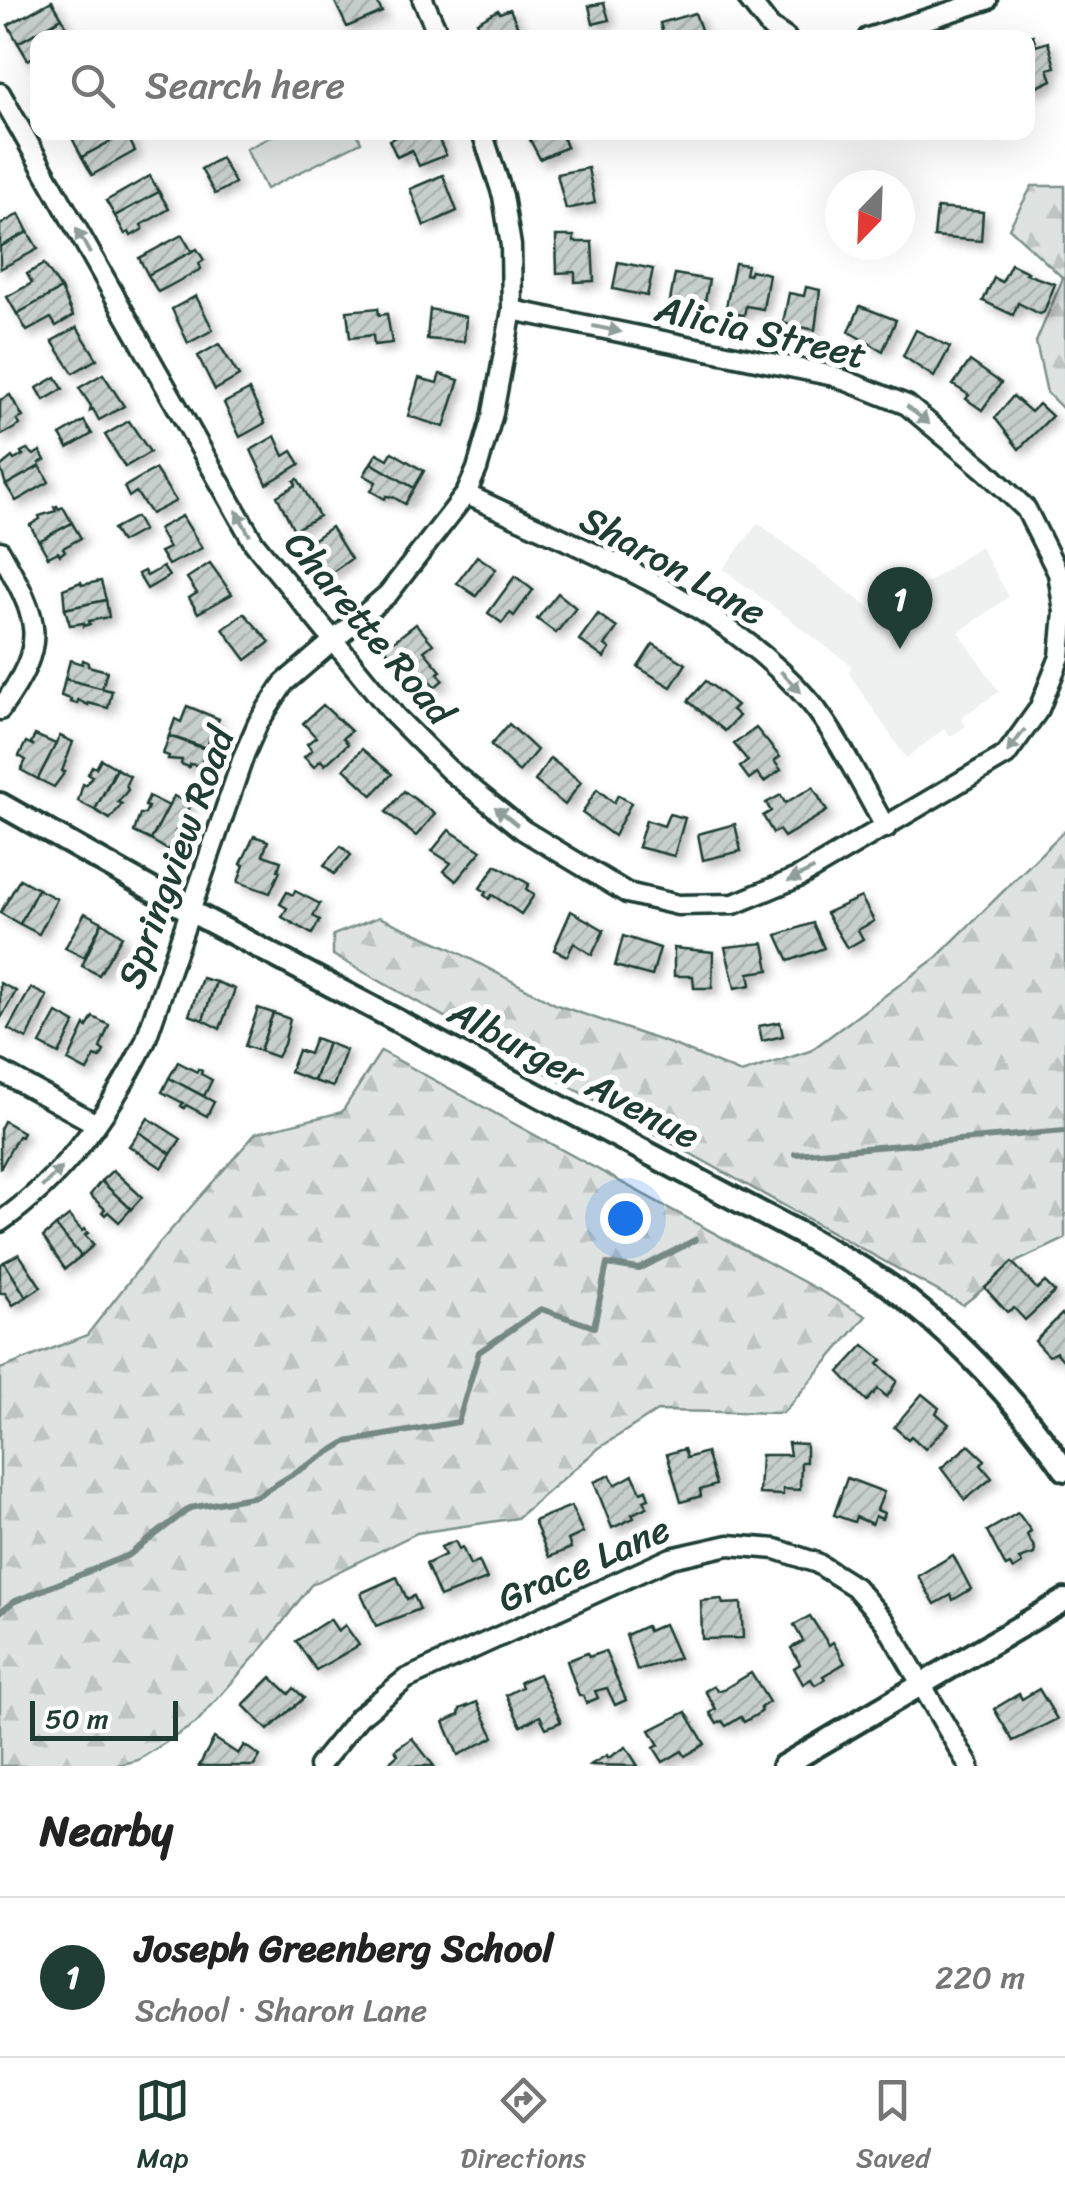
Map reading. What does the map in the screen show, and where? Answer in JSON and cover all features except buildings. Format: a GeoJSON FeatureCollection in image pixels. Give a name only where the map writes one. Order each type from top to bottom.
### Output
{"type":"FeatureCollection","features":[{"type":"Feature","properties":{"kind":"street"},"geometry":{"type":"LineString","coordinates":[[423,0],[436,30]]}},
{"type":"Feature","properties":{"kind":"street"},"geometry":{"type":"LineString","coordinates":[[750,0],[777,30]]}},
{"type":"Feature","properties":{"kind":"street"},"geometry":{"type":"LineString","coordinates":[[893,30],[987,0]]}},
{"type":"Feature","properties":{"kind":"street","name":"Charette Road"},"geometry":{"type":"LineString","coordinates":[[0,93],[254,543],[395,716],[448,770],[523,830],[627,892],[678,905],[734,904],[799,877],[886,828]]}},
{"type":"Feature","properties":{"kind":"street","name":"Springview Road"},"geometry":{"type":"LineString","coordinates":[[0,1222],[70,1158],[124,1086],[145,1042],[258,723],[284,683],[388,594],[466,494],[493,413],[512,310],[506,213],[484,140]]}},
{"type":"Feature","properties":{"kind":"street","name":"Alicia Street"},"geometry":{"type":"LineString","coordinates":[[512,310],[834,376],[907,405],[1026,509],[1058,573],[1064,612],[1060,656],[1040,709],[1006,754],[886,828]]}},
{"type":"Feature","properties":{"kind":"street","name":"Sharon Lane"},"geometry":{"type":"LineString","coordinates":[[466,494],[720,620],[767,657],[814,706],[886,828]]}},
{"type":"Feature","properties":{"kind":"street"},"geometry":{"type":"LineString","coordinates":[[0,551],[36,626],[29,662],[0,710]]}},
{"type":"Feature","properties":{"kind":"street","name":"Alburger Avenue"},"geometry":{"type":"LineString","coordinates":[[0,804],[190,911],[775,1220],[887,1284],[990,1374],[1065,1470]]}},
{"type":"Feature","properties":{"kind":"street"},"geometry":{"type":"LineString","coordinates":[[0,1072],[96,1124]]}},
{"type":"Feature","properties":{"kind":"street","name":"Grace Lane"},"geometry":{"type":"LineString","coordinates":[[319,1766],[359,1717],[406,1679],[671,1558],[730,1545],[776,1548],[817,1563],[855,1587],[885,1622],[969,1766]]}},
{"type":"Feature","properties":{"kind":"street"},"geometry":{"type":"LineString","coordinates":[[783,1766],[1065,1600]]}},
{"type":"Feature","properties":{"kind":"shaded area"},"geometry":{"type":"Polygon","coordinates":[[[758,523],[880,616],[980,546],[1009,597],[959,632],[999,692],[961,717],[966,726],[950,737],[944,729],[906,758],[848,672],[852,666],[723,569],[758,523]]]}},
{"type":"Feature","properties":{"kind":"green space"},"geometry":{"type":"Polygon","coordinates":[[[265,140],[361,142],[266,189],[246,149],[265,140]]]}},
{"type":"Feature","properties":{"kind":"green space"},"geometry":{"type":"Polygon","coordinates":[[[1032,186],[1065,186],[1065,411],[1047,393],[1036,342],[1063,278],[1009,228],[1032,186]]]}},
{"type":"Feature","properties":{"kind":"green space"},"geometry":{"type":"Polygon","coordinates":[[[1065,830],[1065,1239],[1018,1261],[963,1305],[333,955],[333,935],[379,917],[448,947],[557,1005],[674,1045],[741,1073],[810,1051],[937,957],[1065,830]]]}},
{"type":"Feature","properties":{"kind":"green space"},"geometry":{"type":"Polygon","coordinates":[[[381,1051],[866,1316],[783,1413],[657,1411],[599,1448],[517,1518],[417,1533],[311,1585],[266,1644],[196,1723],[138,1760],[115,1766],[0,1766],[0,1369],[87,1335],[155,1248],[256,1133],[342,1112],[381,1051]]]}},
{"type":"Feature","properties":{"kind":"waterway"},"geometry":{"type":"LineString","coordinates":[[795,1154],[1065,1131]]}},
{"type":"Feature","properties":{"kind":"waterway"},"geometry":{"type":"LineString","coordinates":[[0,1612],[13,1602],[129,1555],[190,1508],[257,1496],[346,1442],[458,1422],[479,1352],[541,1309],[594,1327],[607,1264],[639,1269],[695,1240]]}},
{"type":"Feature","properties":{"kind":"place","name":"Joseph Greenberg School"},"geometry":{"type":"Point","coordinates":[900,649]}}]}
